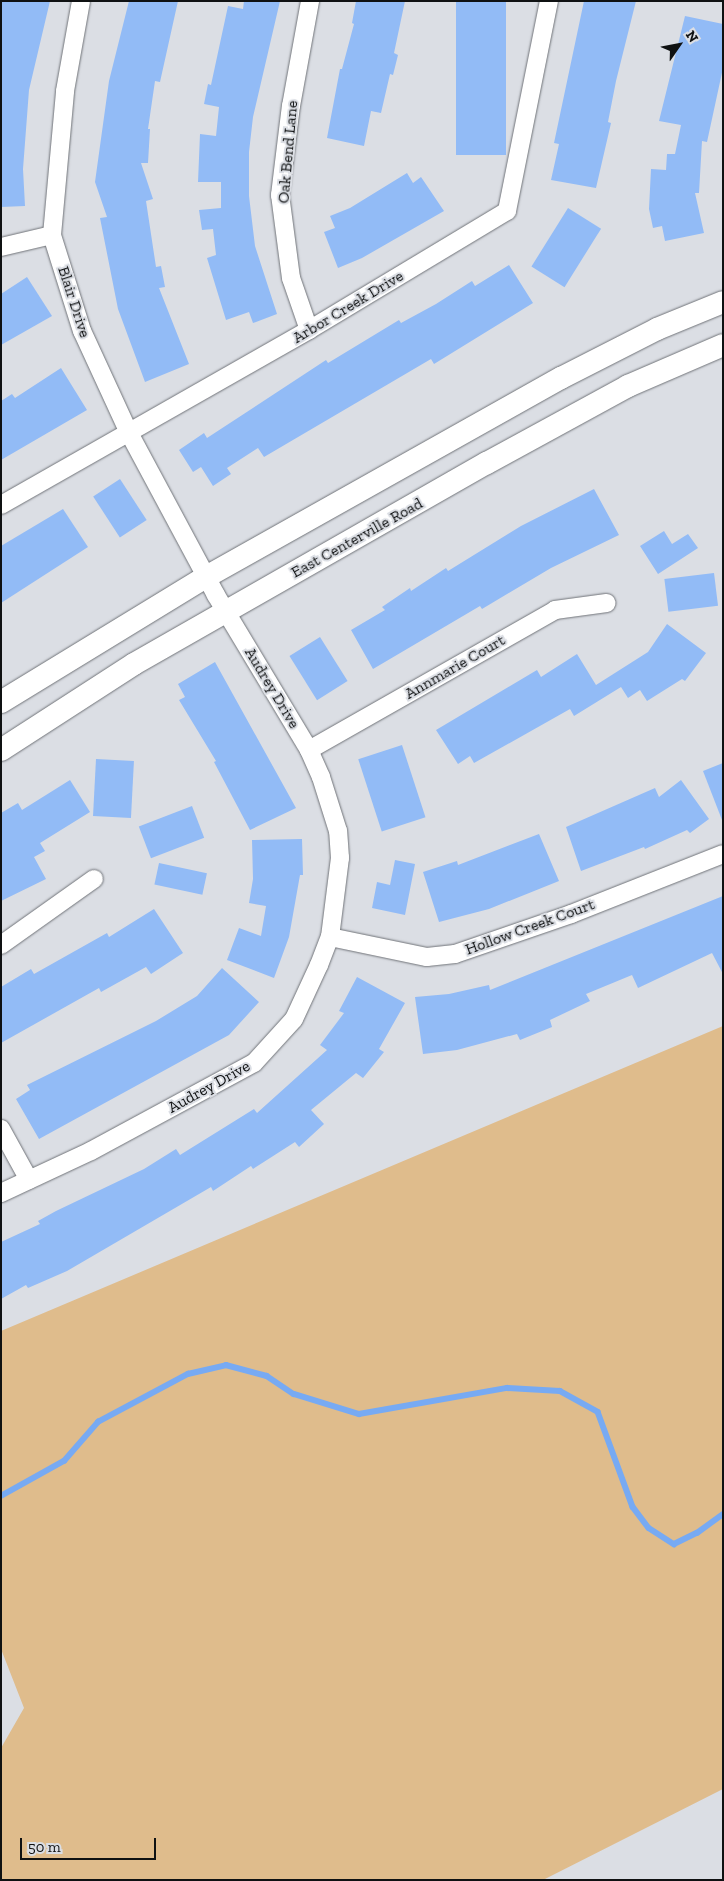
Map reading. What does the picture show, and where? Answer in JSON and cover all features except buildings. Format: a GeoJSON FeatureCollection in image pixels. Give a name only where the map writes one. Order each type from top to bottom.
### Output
{"type":"FeatureCollection","features":[{"type":"Feature","properties":{"kind":"main road"},"geometry":{"type":"LineString","coordinates":[[1,702],[206,578],[596,359],[723,302]]}},
{"type":"Feature","properties":{"kind":"main road","name":"East Centerville Road"},"geometry":{"type":"LineString","coordinates":[[1,750],[76,700],[226,612],[628,386],[723,345]]}},
{"type":"Feature","properties":{"kind":"street","name":"Blair Drive"},"geometry":{"type":"LineString","coordinates":[[81,1],[65,92],[52,235],[82,331],[129,433],[206,578]]}},
{"type":"Feature","properties":{"kind":"street","name":"Oak Bend Lane"},"geometry":{"type":"LineString","coordinates":[[309,330],[291,278],[280,195],[291,106],[310,1]]}},
{"type":"Feature","properties":{"kind":"street","name":"Arbor Creek Drive"},"geometry":{"type":"LineString","coordinates":[[1,505],[309,330],[507,212],[549,1]]}},
{"type":"Feature","properties":{"kind":"street"},"geometry":{"type":"LineString","coordinates":[[1,247],[52,235]]}},
{"type":"Feature","properties":{"kind":"street","name":"Audrey Drive"},"geometry":{"type":"LineString","coordinates":[[1,1193],[91,1151],[254,1064],[294,1019],[330,936],[340,858],[338,831],[321,777],[309,750],[206,578]]}},
{"type":"Feature","properties":{"kind":"street","name":"Annmarie Court"},"geometry":{"type":"LineString","coordinates":[[309,750],[555,610],[607,603]]}},
{"type":"Feature","properties":{"kind":"street","name":"Hollow Creek Court"},"geometry":{"type":"LineString","coordinates":[[330,936],[427,957],[456,954],[546,923],[723,854]]}},
{"type":"Feature","properties":{"kind":"street"},"geometry":{"type":"LineString","coordinates":[[1,945],[94,879]]}},
{"type":"Feature","properties":{"kind":"street"},"geometry":{"type":"LineString","coordinates":[[1,1129],[29,1180]]}},
{"type":"Feature","properties":{"kind":"shaded area"},"geometry":{"type":"Polygon","coordinates":[[[723,1026],[723,1789],[543,1880],[1,1880],[1,1748],[24,1708],[1,1649],[1,1331],[723,1026]]]}},
{"type":"Feature","properties":{"kind":"waterway"},"geometry":{"type":"LineString","coordinates":[[1,1496],[64,1461],[98,1422],[188,1374],[226,1365],[267,1376],[294,1394],[359,1414],[507,1388],[560,1391],[598,1412],[633,1507],[649,1528],[674,1544],[697,1533],[723,1514]]}}]}
